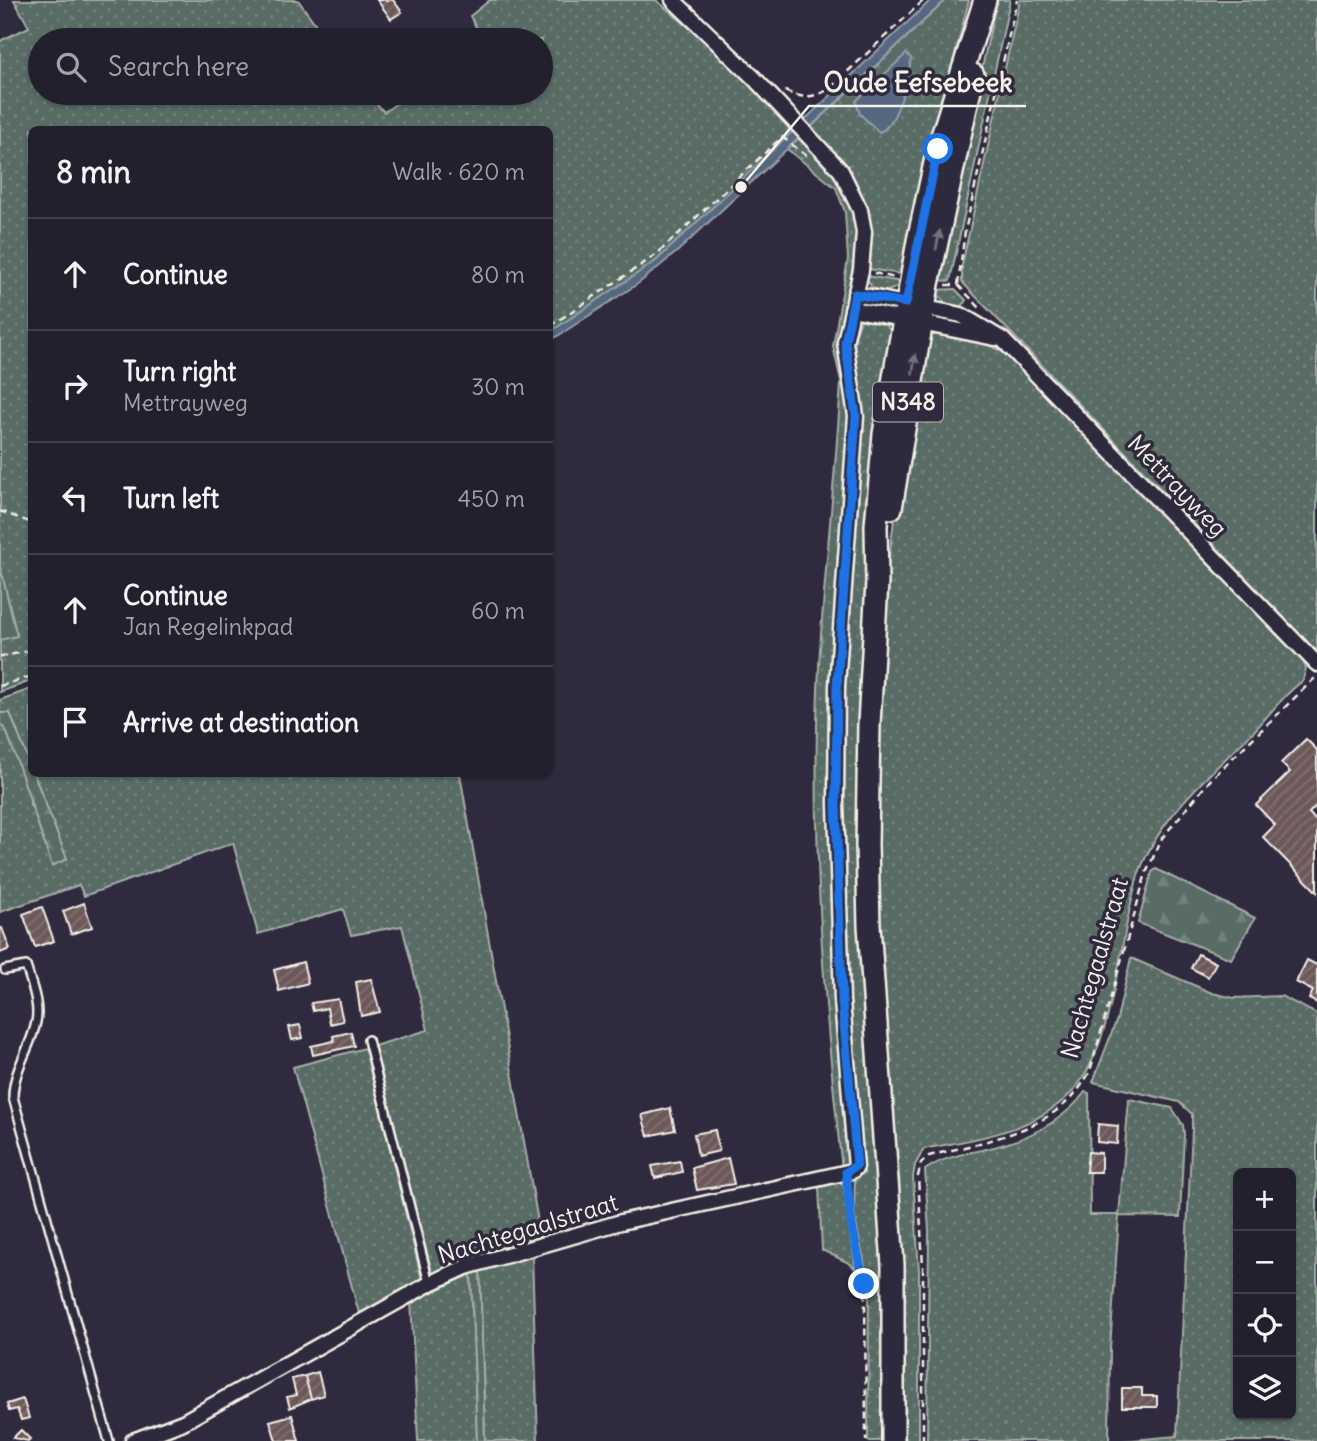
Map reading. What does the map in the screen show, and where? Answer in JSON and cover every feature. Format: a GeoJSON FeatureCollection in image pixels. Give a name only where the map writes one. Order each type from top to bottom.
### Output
{"type":"FeatureCollection","features":[{"type":"Feature","properties":{"kind":"main road","name":"N348"},"geometry":{"type":"LineString","coordinates":[[893,1441],[892,1265],[873,999],[867,858],[869,724],[877,582],[938,149],[983,9]]}},
{"type":"Feature","properties":{"kind":"street"},"geometry":{"type":"LineString","coordinates":[[673,0],[803,128],[841,171],[860,210],[864,232],[845,342],[856,416],[838,672],[836,751],[839,943],[857,1165],[846,1172]]}},
{"type":"Feature","properties":{"kind":"street","name":"Mettrayweg"},"geometry":{"type":"LineString","coordinates":[[855,294],[1003,340],[1317,664]]}},
{"type":"Feature","properties":{"kind":"street","name":"Mettrayweg"},"geometry":{"type":"LineString","coordinates":[[852,309],[913,313]]}},
{"type":"Feature","properties":{"kind":"street","name":"Nachtegaalstraat"},"geometry":{"type":"LineString","coordinates":[[133,1441],[183,1422],[429,1284],[466,1267],[621,1222],[846,1172]]}},
{"type":"Feature","properties":{"kind":"lane"},"geometry":{"type":"LineString","coordinates":[[5,970],[26,966],[36,1006],[36,1021],[16,1077],[13,1097],[110,1441]]}},
{"type":"Feature","properties":{"kind":"lane"},"geometry":{"type":"LineString","coordinates":[[369,1040],[429,1284]]}},
{"type":"Feature","properties":{"kind":"path"},"geometry":{"type":"LineString","coordinates":[[777,85],[799,97],[816,97],[828,90],[924,0]]}},
{"type":"Feature","properties":{"kind":"path"},"geometry":{"type":"LineString","coordinates":[[958,285],[965,232],[1017,0]]}},
{"type":"Feature","properties":{"kind":"path"},"geometry":{"type":"LineString","coordinates":[[553,324],[656,255],[785,137],[794,147]]}},
{"type":"Feature","properties":{"kind":"path"},"geometry":{"type":"LineString","coordinates":[[0,511],[28,522]]}},
{"type":"Feature","properties":{"kind":"path"},"geometry":{"type":"LineString","coordinates":[[0,657],[28,651]]}},
{"type":"Feature","properties":{"kind":"path","name":"Nachtegaalstraat"},"geometry":{"type":"LineString","coordinates":[[923,1441],[923,1266],[918,1176],[921,1163],[929,1156],[1037,1124],[1054,1114],[1081,1089],[1090,1071],[1146,873],[1162,838],[1212,778],[1317,676]]}},
{"type":"Feature","properties":{"kind":"path"},"geometry":{"type":"LineString","coordinates":[[0,686],[28,677]]}},
{"type":"Feature","properties":{"kind":"path"},"geometry":{"type":"LineString","coordinates":[[846,1172],[852,1227],[865,1291],[866,1441]]}},
{"type":"Feature","properties":{"kind":"green space"},"geometry":{"type":"Polygon","coordinates":[[[14,0],[298,0],[318,28],[28,28],[28,105],[377,105],[384,112],[394,105],[553,105],[553,28],[476,28],[470,16],[490,0],[656,0],[714,48],[795,132],[656,261],[553,330],[553,126],[28,126],[28,682],[0,692],[0,41],[29,27],[14,0]]]}},
{"type":"Feature","properties":{"kind":"green space"},"geometry":{"type":"Polygon","coordinates":[[[946,0],[969,0],[911,231],[907,275],[869,269],[865,209],[858,185],[828,145],[810,128],[946,0]]]}},
{"type":"Feature","properties":{"kind":"green space"},"geometry":{"type":"Polygon","coordinates":[[[997,0],[1010,0],[950,281],[935,280],[997,0]]]}},
{"type":"Feature","properties":{"kind":"green space"},"geometry":{"type":"Polygon","coordinates":[[[1020,0],[1317,0],[1317,652],[962,282],[962,265],[1020,0]]]}},
{"type":"Feature","properties":{"kind":"green space"},"geometry":{"type":"Polygon","coordinates":[[[802,135],[835,172],[854,212],[857,234],[848,309],[850,404],[830,730],[832,911],[849,1163],[842,1169],[820,918],[817,729],[821,630],[841,381],[833,346],[848,259],[845,212],[836,188],[787,149],[802,135]]]}},
{"type":"Feature","properties":{"kind":"green space"},"geometry":{"type":"Polygon","coordinates":[[[865,276],[902,282],[892,290],[880,291],[872,288],[865,276]]]}},
{"type":"Feature","properties":{"kind":"green space"},"geometry":{"type":"Polygon","coordinates":[[[955,289],[966,300],[962,307],[945,303],[935,290],[955,289]]]}},
{"type":"Feature","properties":{"kind":"green space"},"geometry":{"type":"Polygon","coordinates":[[[862,318],[881,321],[892,332],[863,687],[885,1263],[885,1441],[868,1441],[869,1285],[854,1215],[855,1176],[864,1174],[849,1020],[843,905],[845,700],[861,422],[854,356],[857,331],[862,318]]]}},
{"type":"Feature","properties":{"kind":"green space"},"geometry":{"type":"Polygon","coordinates":[[[938,333],[987,343],[1015,360],[1302,659],[1306,668],[1303,681],[1205,778],[1174,813],[1148,852],[1132,899],[1106,1023],[1096,1052],[1083,1077],[1067,1097],[1035,1119],[1000,1133],[924,1149],[915,1165],[913,1177],[919,1271],[919,1441],[901,1441],[879,1010],[876,793],[879,685],[890,549],[899,488],[929,338],[938,333]]]}},
{"type":"Feature","properties":{"kind":"green space"},"geometry":{"type":"Polygon","coordinates":[[[0,566],[17,636],[0,640],[0,566]]]}},
{"type":"Feature","properties":{"kind":"green space"},"geometry":{"type":"Polygon","coordinates":[[[28,690],[28,759],[10,713],[0,713],[0,700],[28,690]]]}},
{"type":"Feature","properties":{"kind":"green space"},"geometry":{"type":"Polygon","coordinates":[[[0,713],[10,713],[28,759],[28,777],[35,777],[67,859],[52,866],[6,730],[0,724],[0,713]]]}},
{"type":"Feature","properties":{"kind":"green space"},"geometry":{"type":"Polygon","coordinates":[[[0,724],[6,730],[30,793],[30,805],[67,859],[35,777],[461,777],[541,1239],[454,1266],[437,1275],[432,1272],[374,1046],[428,1030],[402,926],[351,935],[343,909],[258,934],[233,843],[84,896],[79,885],[0,912],[0,724]]]}},
{"type":"Feature","properties":{"kind":"green space"},"geometry":{"type":"Polygon","coordinates":[[[1156,869],[1255,918],[1231,959],[1138,923],[1152,872],[1156,869]]]}},
{"type":"Feature","properties":{"kind":"green space"},"geometry":{"type":"Polygon","coordinates":[[[1131,958],[1212,993],[1234,998],[1281,996],[1317,1014],[1317,1441],[1121,1441],[1177,1436],[1192,1114],[1179,1102],[1093,1082],[1117,1019],[1131,958]]]}},
{"type":"Feature","properties":{"kind":"green space"},"geometry":{"type":"Polygon","coordinates":[[[365,1048],[422,1280],[421,1284],[360,1317],[293,1067],[365,1048]]]}},
{"type":"Feature","properties":{"kind":"green space"},"geometry":{"type":"Polygon","coordinates":[[[1085,1092],[1089,1093],[1090,1215],[1119,1215],[1129,1099],[1172,1108],[1183,1125],[1184,1134],[1180,1217],[1119,1216],[1110,1349],[1109,1441],[927,1441],[929,1231],[925,1170],[945,1160],[1030,1135],[1060,1117],[1085,1092]]]}},
{"type":"Feature","properties":{"kind":"green space"},"geometry":{"type":"Polygon","coordinates":[[[841,1182],[845,1189],[856,1270],[851,1264],[822,1250],[819,1187],[841,1182]]]}},
{"type":"Feature","properties":{"kind":"green space"},"geometry":{"type":"Polygon","coordinates":[[[532,1253],[538,1441],[485,1441],[480,1270],[532,1253]]]}},
{"type":"Feature","properties":{"kind":"green space"},"geometry":{"type":"Polygon","coordinates":[[[480,1270],[485,1441],[477,1441],[471,1273],[480,1270]]]}},
{"type":"Feature","properties":{"kind":"green space"},"geometry":{"type":"Polygon","coordinates":[[[471,1273],[477,1441],[418,1441],[411,1300],[471,1273]]]}},
{"type":"Feature","properties":{"kind":"water"},"geometry":{"type":"Polygon","coordinates":[[[931,0],[946,0],[678,251],[639,283],[553,339],[553,330],[656,261],[931,0]]]}},
{"type":"Feature","properties":{"kind":"water"},"geometry":{"type":"Polygon","coordinates":[[[906,54],[911,58],[901,100],[891,121],[879,132],[860,114],[856,101],[906,54]]]}},
{"type":"Feature","properties":{"kind":"building"},"geometry":{"type":"Polygon","coordinates":[[[377,0],[393,0],[402,12],[391,19],[377,0]]]}},
{"type":"Feature","properties":{"kind":"building"},"geometry":{"type":"Polygon","coordinates":[[[1306,739],[1317,750],[1317,805],[1309,813],[1317,822],[1317,892],[1263,837],[1275,825],[1256,805],[1290,772],[1281,763],[1306,739]]]}},
{"type":"Feature","properties":{"kind":"building"},"geometry":{"type":"Polygon","coordinates":[[[84,903],[92,927],[71,934],[63,911],[84,903]]]}},
{"type":"Feature","properties":{"kind":"building"},"geometry":{"type":"Polygon","coordinates":[[[42,907],[54,941],[35,947],[23,914],[42,907]]]}},
{"type":"Feature","properties":{"kind":"building"},"geometry":{"type":"Polygon","coordinates":[[[2,928],[10,949],[0,953],[0,929],[2,928]]]}},
{"type":"Feature","properties":{"kind":"building"},"geometry":{"type":"Polygon","coordinates":[[[1198,954],[1216,963],[1208,977],[1191,968],[1198,954]]]}},
{"type":"Feature","properties":{"kind":"building"},"geometry":{"type":"Polygon","coordinates":[[[1307,960],[1317,965],[1317,1003],[1309,999],[1313,991],[1296,982],[1307,960]]]}},
{"type":"Feature","properties":{"kind":"building"},"geometry":{"type":"Polygon","coordinates":[[[303,962],[308,983],[279,991],[274,970],[303,962]]]}},
{"type":"Feature","properties":{"kind":"building"},"geometry":{"type":"Polygon","coordinates":[[[371,979],[380,1012],[361,1016],[356,982],[371,979]]]}},
{"type":"Feature","properties":{"kind":"building"},"geometry":{"type":"Polygon","coordinates":[[[338,999],[343,1021],[330,1024],[327,1008],[313,1011],[311,1003],[338,999]]]}},
{"type":"Feature","properties":{"kind":"building"},"geometry":{"type":"Polygon","coordinates":[[[300,1025],[303,1038],[292,1040],[289,1027],[300,1025]]]}},
{"type":"Feature","properties":{"kind":"building"},"geometry":{"type":"Polygon","coordinates":[[[351,1032],[354,1046],[313,1055],[311,1046],[334,1041],[333,1036],[351,1032]]]}},
{"type":"Feature","properties":{"kind":"building"},"geometry":{"type":"Polygon","coordinates":[[[670,1108],[675,1130],[648,1136],[642,1115],[670,1108]]]}},
{"type":"Feature","properties":{"kind":"building"},"geometry":{"type":"Polygon","coordinates":[[[1098,1124],[1118,1126],[1117,1144],[1097,1142],[1098,1124]]]}},
{"type":"Feature","properties":{"kind":"building"},"geometry":{"type":"Polygon","coordinates":[[[715,1130],[719,1151],[698,1156],[694,1134],[715,1130]]]}},
{"type":"Feature","properties":{"kind":"building"},"geometry":{"type":"Polygon","coordinates":[[[1088,1152],[1101,1153],[1101,1172],[1086,1172],[1088,1152]]]}},
{"type":"Feature","properties":{"kind":"building"},"geometry":{"type":"Polygon","coordinates":[[[728,1158],[734,1184],[697,1190],[692,1168],[728,1158]]]}},
{"type":"Feature","properties":{"kind":"building"},"geometry":{"type":"Polygon","coordinates":[[[680,1161],[682,1172],[655,1178],[652,1166],[680,1161]]]}},
{"type":"Feature","properties":{"kind":"building"},"geometry":{"type":"Polygon","coordinates":[[[318,1372],[324,1395],[311,1399],[305,1376],[318,1372]]]}},
{"type":"Feature","properties":{"kind":"building"},"geometry":{"type":"Polygon","coordinates":[[[305,1376],[311,1399],[290,1408],[287,1397],[296,1395],[292,1379],[305,1376]]]}},
{"type":"Feature","properties":{"kind":"building"},"geometry":{"type":"Polygon","coordinates":[[[1122,1388],[1142,1388],[1142,1396],[1157,1396],[1157,1407],[1122,1407],[1122,1388]]]}},
{"type":"Feature","properties":{"kind":"building"},"geometry":{"type":"Polygon","coordinates":[[[23,1399],[29,1418],[21,1420],[17,1409],[9,1411],[7,1404],[23,1399]]]}},
{"type":"Feature","properties":{"kind":"building"},"geometry":{"type":"Polygon","coordinates":[[[292,1415],[299,1441],[276,1441],[270,1421],[292,1415]]]}},
{"type":"Feature","properties":{"kind":"building"},"geometry":{"type":"Polygon","coordinates":[[[21,1430],[30,1439],[28,1441],[13,1438],[21,1430]]]}},
{"type":"Feature","properties":{"kind":"place","name":"Oude Eefsebeek"},"geometry":{"type":"Point","coordinates":[741,187]}},
{"type":"Feature","properties":{"kind":"route"},"geometry":{"type":"LineString","coordinates":[[864,1284],[852,1227],[846,1172],[852,1171],[857,1165],[838,931],[837,686],[856,416],[845,342],[855,294],[906,303],[938,149]]}}]}
